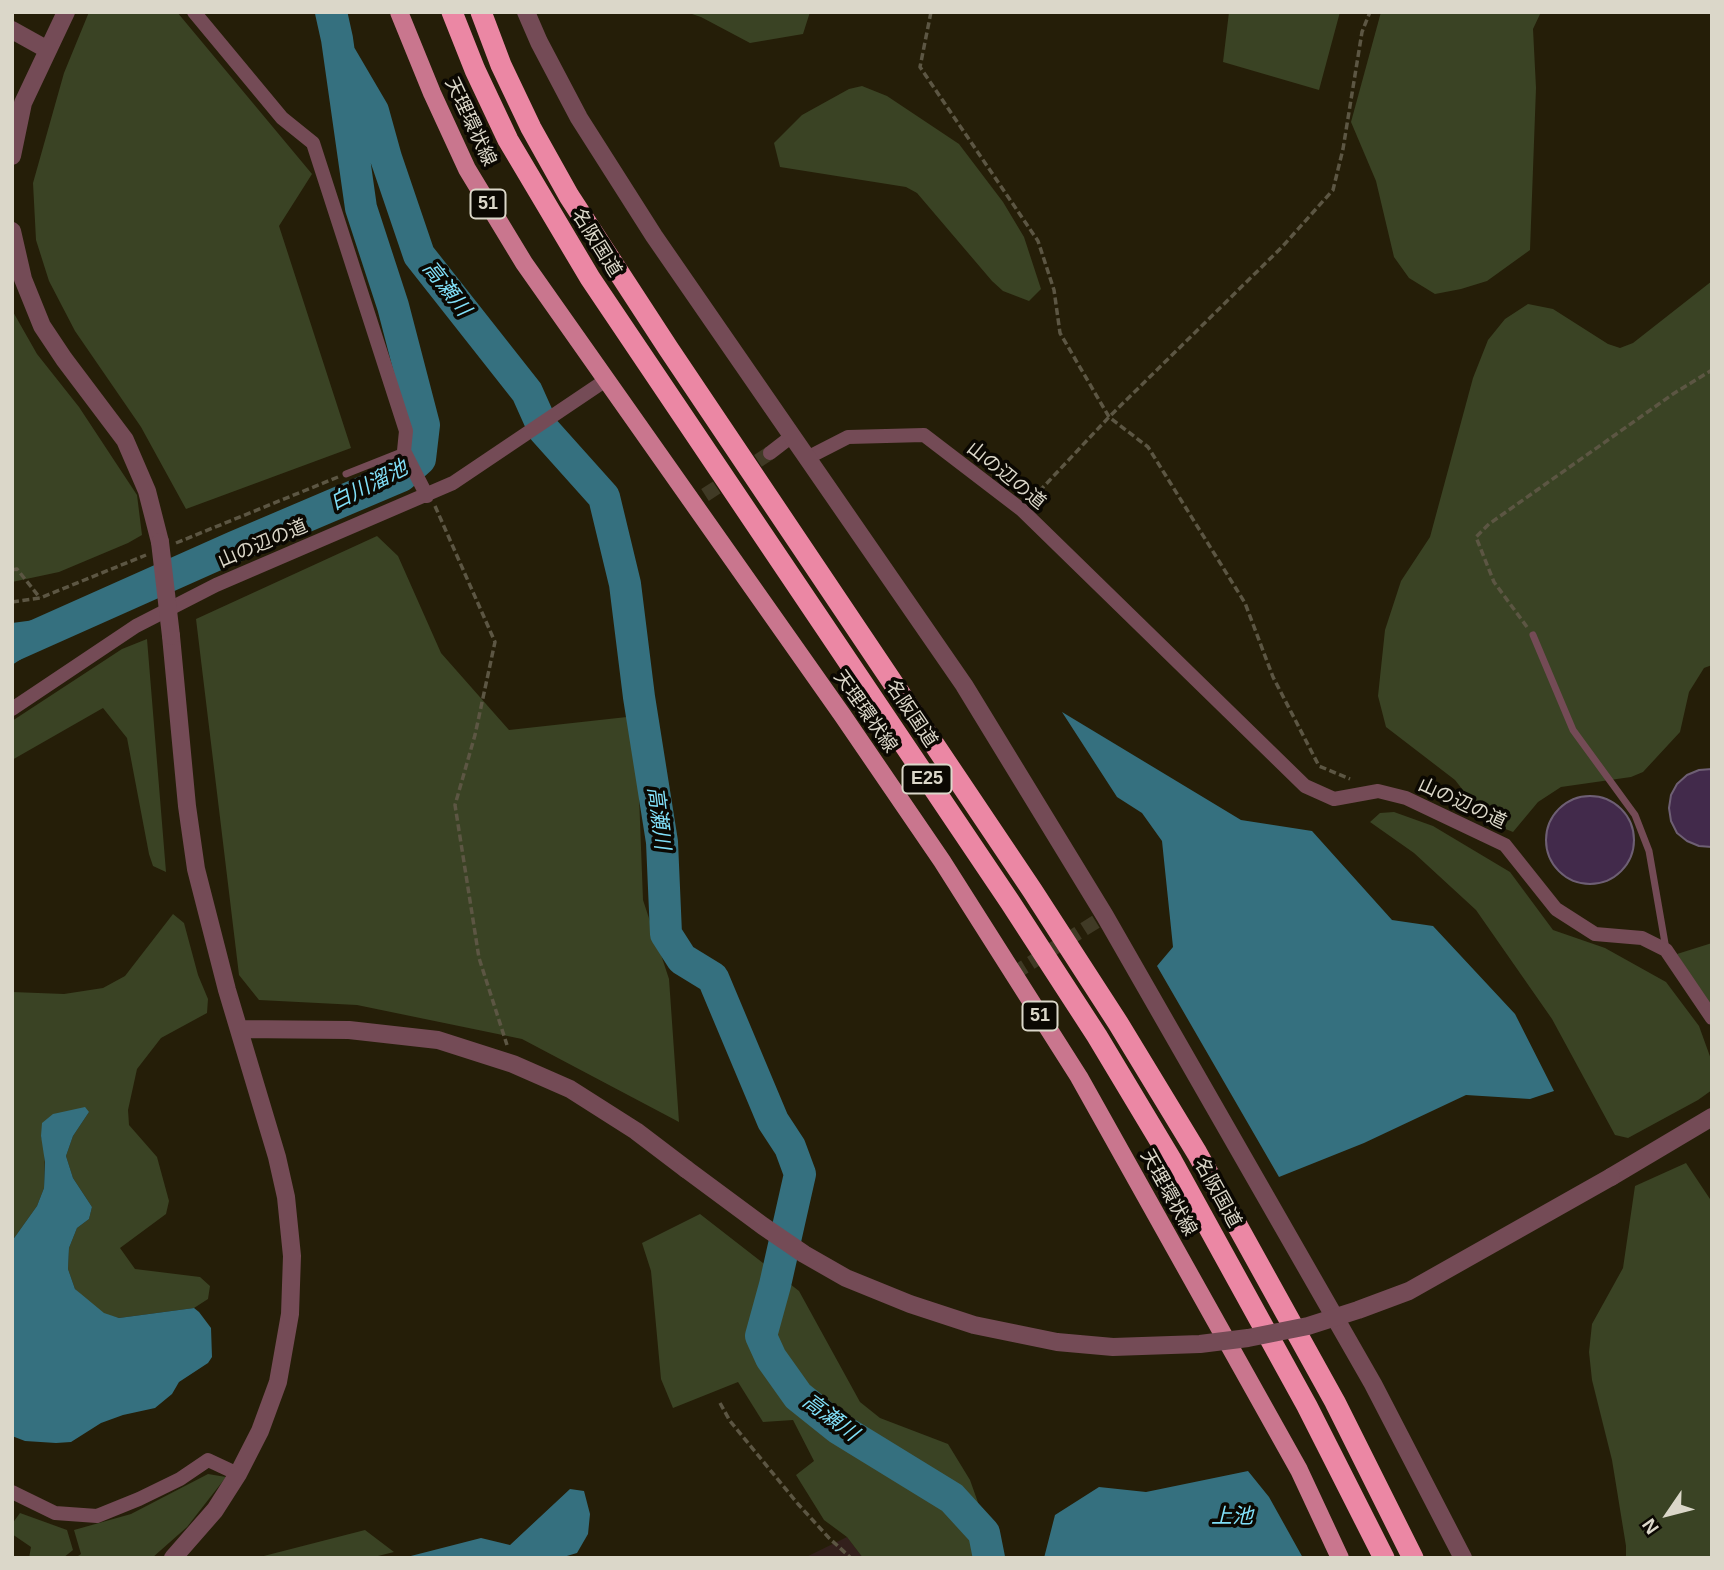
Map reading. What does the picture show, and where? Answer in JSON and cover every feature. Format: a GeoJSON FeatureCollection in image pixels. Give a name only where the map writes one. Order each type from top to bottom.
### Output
{"type":"FeatureCollection","features":[{"type":"Feature","properties":{"kind":"highway","name":"名阪国道"},"geometry":{"type":"LineString","coordinates":[[452,12],[508,141],[590,278],[1010,902],[1097,1036],[1165,1150],[1294,1382],[1384,1558]]}},
{"type":"Feature","properties":{"kind":"highway","name":"名阪国道"},"geometry":{"type":"LineString","coordinates":[[481,12],[501,65],[531,128],[569,196],[975,804],[1118,1023],[1197,1153],[1335,1402],[1413,1558]]}},
{"type":"Feature","properties":{"kind":"highway"},"geometry":{"type":"LineString","coordinates":[[491,12],[531,128]]}},
{"type":"Feature","properties":{"kind":"main road","name":"天理環状線"},"geometry":{"type":"LineString","coordinates":[[399,12],[467,169],[524,263],[606,380],[699,500],[942,861],[1079,1077],[1299,1470],[1340,1558]]}},
{"type":"Feature","properties":{"kind":"street"},"geometry":{"type":"LineString","coordinates":[[12,156],[23,103],[66,12]]}},
{"type":"Feature","properties":{"kind":"street"},"geometry":{"type":"LineString","coordinates":[[194,12],[282,118],[313,143],[406,431],[404,451],[427,496]]}},
{"type":"Feature","properties":{"kind":"street"},"geometry":{"type":"LineString","coordinates":[[526,12],[579,118],[654,236],[964,685],[1105,916],[1373,1384],[1463,1558]]}},
{"type":"Feature","properties":{"kind":"street"},"geometry":{"type":"LineString","coordinates":[[12,30],[48,50]]}},
{"type":"Feature","properties":{"kind":"street"},"geometry":{"type":"LineString","coordinates":[[12,231],[23,279],[43,326],[64,359],[125,440],[147,491],[161,547],[187,806],[196,869],[286,1197],[292,1256],[290,1314],[278,1382],[260,1431],[238,1474],[215,1510],[173,1558]]}},
{"type":"Feature","properties":{"kind":"street","name":"山の辺の道"},"geometry":{"type":"LineString","coordinates":[[12,709],[136,626],[159,614],[216,585],[453,483],[606,380]]}},
{"type":"Feature","properties":{"kind":"street","name":"山の辺の道"},"geometry":{"type":"LineString","coordinates":[[807,458],[848,437],[924,435],[1022,510],[1305,786],[1334,799],[1378,791],[1406,798],[1505,845],[1556,909],[1595,934],[1642,938],[1666,950]]}},
{"type":"Feature","properties":{"kind":"street"},"geometry":{"type":"LineString","coordinates":[[770,453],[792,436]]}},
{"type":"Feature","properties":{"kind":"street"},"geometry":{"type":"LineString","coordinates":[[1666,950],[1712,1018]]}},
{"type":"Feature","properties":{"kind":"street"},"geometry":{"type":"LineString","coordinates":[[239,1029],[349,1030],[438,1040],[513,1064],[570,1089],[636,1131],[763,1226],[846,1278],[974,1325],[1057,1342],[1113,1347],[1200,1344],[1248,1338],[1308,1326],[1409,1291],[1712,1117]]}},
{"type":"Feature","properties":{"kind":"street"},"geometry":{"type":"LineString","coordinates":[[12,1492],[55,1513],[97,1516],[170,1484],[208,1460],[238,1474]]}},
{"type":"Feature","properties":{"kind":"lane"},"geometry":{"type":"LineString","coordinates":[[346,474],[404,451]]}},
{"type":"Feature","properties":{"kind":"lane"},"geometry":{"type":"LineString","coordinates":[[1533,635],[1573,730],[1634,815],[1649,851],[1666,950]]}},
{"type":"Feature","properties":{"kind":"path"},"geometry":{"type":"LineString","coordinates":[[931,12],[920,67],[1038,241],[1054,290],[1060,333],[1109,417],[1148,446],[1245,603],[1273,677],[1319,766],[1378,791]]}},
{"type":"Feature","properties":{"kind":"path"},"geometry":{"type":"LineString","coordinates":[[1022,510],[1109,417],[1282,247],[1333,190],[1343,149],[1362,32],[1370,12]]}},
{"type":"Feature","properties":{"kind":"path"},"geometry":{"type":"LineString","coordinates":[[1533,635],[1494,582],[1476,537],[1489,524],[1597,447],[1712,370]]}},
{"type":"Feature","properties":{"kind":"path"},"geometry":{"type":"LineString","coordinates":[[12,602],[40,598],[346,474]]}},
{"type":"Feature","properties":{"kind":"path"},"geometry":{"type":"LineString","coordinates":[[427,496],[436,507],[452,541],[495,642],[475,735],[455,805],[479,958],[513,1064]]}},
{"type":"Feature","properties":{"kind":"path"},"geometry":{"type":"LineString","coordinates":[[12,570],[17,569],[40,598]]}},
{"type":"Feature","properties":{"kind":"path"},"geometry":{"type":"LineString","coordinates":[[720,1403],[730,1421],[798,1504],[851,1558]]}},
{"type":"Feature","properties":{"kind":"shaded area"},"geometry":{"type":"Polygon","coordinates":[[[847,1537],[863,1558],[804,1558],[847,1537]]]}},
{"type":"Feature","properties":{"kind":"green space"},"geometry":{"type":"Polygon","coordinates":[[[89,12],[177,12],[312,174],[279,226],[351,448],[186,509],[141,427],[75,331],[49,281],[36,240],[33,183],[64,73],[89,12]]]}},
{"type":"Feature","properties":{"kind":"green space"},"geometry":{"type":"Polygon","coordinates":[[[686,12],[810,12],[803,34],[750,43],[686,12]]]}},
{"type":"Feature","properties":{"kind":"green space"},"geometry":{"type":"Polygon","coordinates":[[[1229,12],[1340,12],[1319,90],[1223,62],[1229,12]]]}},
{"type":"Feature","properties":{"kind":"green space"},"geometry":{"type":"Polygon","coordinates":[[[1381,12],[1541,12],[1533,29],[1536,88],[1530,250],[1487,281],[1435,294],[1409,278],[1394,257],[1376,181],[1351,122],[1381,12]]]}},
{"type":"Feature","properties":{"kind":"green space"},"geometry":{"type":"Polygon","coordinates":[[[862,86],[887,96],[959,144],[1003,202],[1024,237],[1041,289],[1029,301],[1003,291],[992,281],[917,193],[906,187],[780,167],[774,143],[802,115],[849,89],[862,86]]]}},
{"type":"Feature","properties":{"kind":"green space"},"geometry":{"type":"Polygon","coordinates":[[[1712,281],[1712,665],[1704,668],[1689,692],[1680,732],[1643,772],[1631,777],[1561,787],[1538,802],[1513,832],[1488,822],[1455,780],[1386,727],[1378,696],[1385,630],[1401,581],[1430,537],[1473,378],[1488,340],[1505,319],[1528,304],[1553,309],[1608,344],[1620,348],[1633,343],[1712,281]]]}},
{"type":"Feature","properties":{"kind":"green space"},"geometry":{"type":"Polygon","coordinates":[[[12,310],[37,354],[79,407],[137,495],[142,535],[59,572],[12,582],[12,310]]]}},
{"type":"Feature","properties":{"kind":"green space"},"geometry":{"type":"Polygon","coordinates":[[[377,536],[398,556],[441,653],[509,730],[636,716],[643,900],[669,979],[679,1122],[522,1039],[357,1005],[259,1000],[239,975],[196,619],[377,536]]]}},
{"type":"Feature","properties":{"kind":"green space"},"geometry":{"type":"Polygon","coordinates":[[[147,639],[166,872],[153,866],[149,854],[127,738],[103,708],[12,760],[12,721],[122,649],[147,639]]]}},
{"type":"Feature","properties":{"kind":"green space"},"geometry":{"type":"Polygon","coordinates":[[[1394,812],[1433,826],[1510,872],[1553,930],[1605,948],[1666,982],[1699,1026],[1712,1062],[1712,1090],[1628,1138],[1615,1135],[1552,1019],[1476,910],[1414,853],[1370,822],[1380,813],[1394,812]]]}},
{"type":"Feature","properties":{"kind":"green space"},"geometry":{"type":"Polygon","coordinates":[[[173,914],[184,923],[198,975],[208,999],[207,1013],[161,1038],[137,1069],[128,1110],[129,1125],[157,1157],[169,1201],[166,1214],[120,1248],[135,1269],[200,1277],[210,1286],[208,1299],[194,1308],[119,1318],[104,1314],[86,1300],[75,1289],[68,1269],[69,1248],[77,1228],[89,1219],[92,1207],[73,1178],[66,1156],[73,1136],[89,1112],[41,1136],[45,1148],[44,1188],[37,1206],[12,1241],[12,992],[64,994],[103,988],[125,976],[173,914]]]}},
{"type":"Feature","properties":{"kind":"green space"},"geometry":{"type":"Polygon","coordinates":[[[1712,943],[1712,1009],[1677,954],[1712,943]]]}},
{"type":"Feature","properties":{"kind":"green space"},"geometry":{"type":"Polygon","coordinates":[[[1686,1163],[1712,1202],[1712,1558],[1626,1558],[1612,1460],[1592,1380],[1589,1352],[1592,1324],[1623,1268],[1635,1186],[1686,1163]]]}},
{"type":"Feature","properties":{"kind":"green space"},"geometry":{"type":"Polygon","coordinates":[[[700,1214],[799,1291],[860,1402],[880,1418],[948,1444],[970,1480],[986,1525],[991,1558],[863,1558],[847,1537],[824,1520],[796,1475],[814,1461],[793,1420],[763,1422],[738,1382],[673,1408],[661,1379],[651,1271],[642,1243],[700,1214]]]}},
{"type":"Feature","properties":{"kind":"green space"},"geometry":{"type":"Polygon","coordinates":[[[208,1474],[226,1477],[187,1527],[152,1558],[75,1558],[81,1554],[74,1530],[131,1514],[208,1474]]]}},
{"type":"Feature","properties":{"kind":"green space"},"geometry":{"type":"Polygon","coordinates":[[[20,1513],[67,1530],[73,1550],[63,1558],[29,1558],[31,1547],[12,1534],[12,1524],[20,1513]]]}},
{"type":"Feature","properties":{"kind":"green space"},"geometry":{"type":"Polygon","coordinates":[[[365,1530],[394,1552],[370,1558],[256,1558],[365,1530]]]}},
{"type":"Feature","properties":{"kind":"water"},"geometry":{"type":"Polygon","coordinates":[[[65,616],[70,627],[12,665],[12,623],[65,616]]]}},
{"type":"Feature","properties":{"kind":"water"},"geometry":{"type":"Polygon","coordinates":[[[1062,712],[1241,820],[1312,831],[1392,920],[1433,926],[1515,1014],[1554,1091],[1530,1099],[1466,1095],[1364,1143],[1279,1177],[1157,966],[1173,947],[1162,841],[1142,813],[1117,797],[1062,712]]]}},
{"type":"Feature","properties":{"kind":"water"},"geometry":{"type":"Polygon","coordinates":[[[85,1107],[89,1112],[73,1136],[66,1156],[73,1178],[92,1207],[89,1219],[77,1228],[69,1248],[68,1269],[75,1289],[104,1313],[119,1318],[194,1308],[211,1328],[212,1357],[208,1363],[179,1382],[172,1394],[155,1408],[101,1423],[71,1442],[25,1441],[12,1436],[12,1241],[37,1206],[44,1188],[42,1123],[53,1114],[85,1107]]]}},
{"type":"Feature","properties":{"kind":"water","name":"上池"},"geometry":{"type":"Polygon","coordinates":[[[1248,1471],[1269,1497],[1303,1558],[1044,1558],[1055,1515],[1099,1487],[1146,1492],[1248,1471]]]}},
{"type":"Feature","properties":{"kind":"water"},"geometry":{"type":"Polygon","coordinates":[[[570,1489],[584,1491],[590,1514],[588,1534],[577,1553],[560,1558],[403,1558],[481,1538],[510,1545],[570,1489]]]}},
{"type":"Feature","properties":{"kind":"building"},"geometry":{"type":"Polygon","coordinates":[[[1712,769],[1712,847],[1699,846],[1677,833],[1671,821],[1671,795],[1677,784],[1687,775],[1712,769]]]}},
{"type":"Feature","properties":{"kind":"building"},"geometry":{"type":"Polygon","coordinates":[[[1590,796],[1607,800],[1621,809],[1630,823],[1634,840],[1630,857],[1621,871],[1607,880],[1590,884],[1573,880],[1559,871],[1550,857],[1546,840],[1550,823],[1559,809],[1573,800],[1590,796]]]}},
{"type":"Feature","properties":{"kind":"waterway","name":"白川溜池"},"geometry":{"type":"LineString","coordinates":[[12,646],[401,476],[420,459],[424,425],[393,306],[361,208],[331,12]]}},
{"type":"Feature","properties":{"kind":"waterway","name":"高瀬川"},"geometry":{"type":"LineString","coordinates":[[339,53],[373,111],[419,255],[527,392],[544,430],[604,497],[625,584],[639,697],[662,842],[666,934],[682,959],[713,978],[773,1121],[790,1147],[800,1174],[761,1336],[771,1358],[798,1396],[838,1428],[952,1498],[984,1533],[989,1558]]}},
{"type":"Feature","properties":{"kind":"tunnel"},"geometry":{"type":"LineString","coordinates":[[705,495],[770,453]]}},
{"type":"Feature","properties":{"kind":"tunnel"},"geometry":{"type":"LineString","coordinates":[[1013,974],[1105,916]]}}]}
